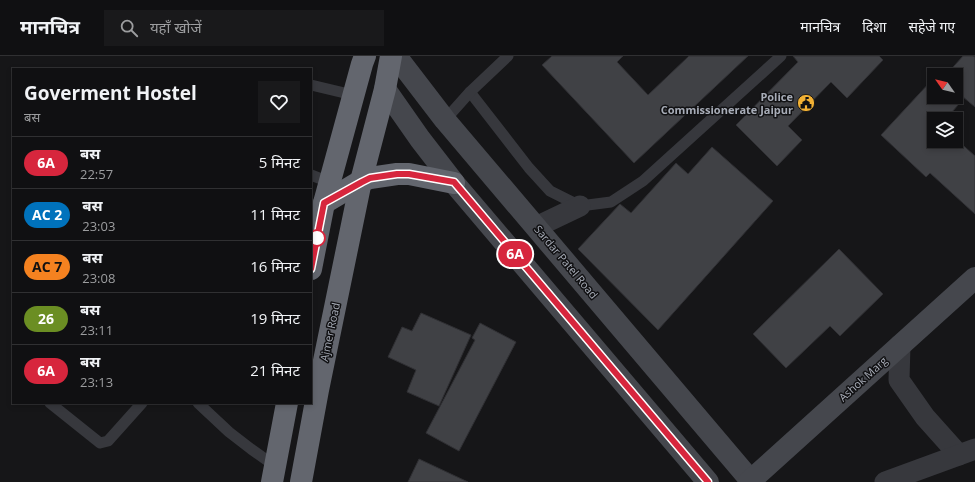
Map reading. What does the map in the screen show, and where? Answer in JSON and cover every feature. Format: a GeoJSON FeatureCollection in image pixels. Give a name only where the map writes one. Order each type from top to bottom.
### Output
{"type":"FeatureCollection","features":[{"type":"Feature","properties":{"kind":"highway","name":"Ajmer Road"},"geometry":{"type":"LineString","coordinates":[[301,482],[318,390],[362,182],[385,89],[391,56]]}},
{"type":"Feature","properties":{"kind":"highway"},"geometry":{"type":"LineString","coordinates":[[361,59],[385,89]]}},
{"type":"Feature","properties":{"kind":"highway"},"geometry":{"type":"LineString","coordinates":[[312,264],[324,203],[320,179],[353,95],[361,59]]}},
{"type":"Feature","properties":{"kind":"highway"},"geometry":{"type":"LineString","coordinates":[[324,203],[370,178],[397,174],[409,174],[454,182]]}},
{"type":"Feature","properties":{"kind":"highway"},"geometry":{"type":"LineString","coordinates":[[274,474],[287,404]]}},
{"type":"Feature","properties":{"kind":"street","name":"Sardar Patel Road"},"geometry":{"type":"LineString","coordinates":[[396,56],[445,120],[748,478]]}},
{"type":"Feature","properties":{"kind":"street"},"geometry":{"type":"LineString","coordinates":[[385,89],[420,139],[454,182],[707,481]]}},
{"type":"Feature","properties":{"kind":"street"},"geometry":{"type":"LineString","coordinates":[[536,227],[580,206]]}},
{"type":"Feature","properties":{"kind":"street","name":"Ashok Marg"},"geometry":{"type":"LineString","coordinates":[[748,478],[975,278]]}},
{"type":"Feature","properties":{"kind":"street"},"geometry":{"type":"LineString","coordinates":[[885,482],[967,452],[926,417],[899,380],[900,345]]}},
{"type":"Feature","properties":{"kind":"lane"},"geometry":{"type":"LineString","coordinates":[[445,120],[470,92],[508,56]]}},
{"type":"Feature","properties":{"kind":"lane"},"geometry":{"type":"LineString","coordinates":[[470,92],[529,168],[550,191],[580,206],[611,202],[643,181],[781,56]]}},
{"type":"Feature","properties":{"kind":"lane"},"geometry":{"type":"LineString","coordinates":[[312,85],[353,95]]}},
{"type":"Feature","properties":{"kind":"lane"},"geometry":{"type":"LineString","coordinates":[[51,404],[100,443],[108,441],[141,404]]}},
{"type":"Feature","properties":{"kind":"lane"},"geometry":{"type":"LineString","coordinates":[[199,404],[229,432],[251,449],[274,474]]}},
{"type":"Feature","properties":{"kind":"building"},"geometry":{"type":"Polygon","coordinates":[[[552,56],[623,56],[617,62],[648,95],[689,56],[748,56],[634,163],[542,65],[552,56]]]}},
{"type":"Feature","properties":{"kind":"building"},"geometry":{"type":"Polygon","coordinates":[[[793,56],[879,56],[883,60],[847,98],[831,82],[788,126],[802,140],[777,166],[736,125],[798,62],[793,56]]]}},
{"type":"Feature","properties":{"kind":"building"},"geometry":{"type":"Polygon","coordinates":[[[963,56],[975,57],[975,107],[963,97],[963,68],[952,68],[963,56]]]}},
{"type":"Feature","properties":{"kind":"building"},"geometry":{"type":"Polygon","coordinates":[[[927,85],[927,104],[957,104],[958,105],[952,112],[927,112],[927,148],[963,148],[963,145],[975,156],[975,214],[930,173],[926,177],[881,135],[927,85]]]}},
{"type":"Feature","properties":{"kind":"building"},"geometry":{"type":"Polygon","coordinates":[[[712,147],[773,201],[658,330],[578,249],[620,204],[631,213],[676,163],[688,174],[712,147]]]}},
{"type":"Feature","properties":{"kind":"building"},"geometry":{"type":"Polygon","coordinates":[[[839,249],[883,294],[840,336],[830,326],[786,368],[753,334],[839,249]]]}},
{"type":"Feature","properties":{"kind":"building"},"geometry":{"type":"Polygon","coordinates":[[[421,313],[471,335],[439,406],[407,392],[416,370],[388,357],[402,327],[412,331],[421,313]]]}},
{"type":"Feature","properties":{"kind":"building"},"geometry":{"type":"Polygon","coordinates":[[[480,323],[516,342],[459,451],[426,433],[475,340],[472,338],[480,323]]]}},
{"type":"Feature","properties":{"kind":"building"},"geometry":{"type":"Polygon","coordinates":[[[419,459],[468,482],[408,482],[419,459]]]}},
{"type":"Feature","properties":{"kind":"bus line","name":"6A"},"geometry":{"type":"LineString","coordinates":[[312,264],[324,203],[370,178],[397,174],[409,174],[454,182],[708,482]]}},
{"type":"Feature","properties":{"kind":"place","name":"Police Commissionerate Jaipur"},"geometry":{"type":"Point","coordinates":[806,103]}}]}
